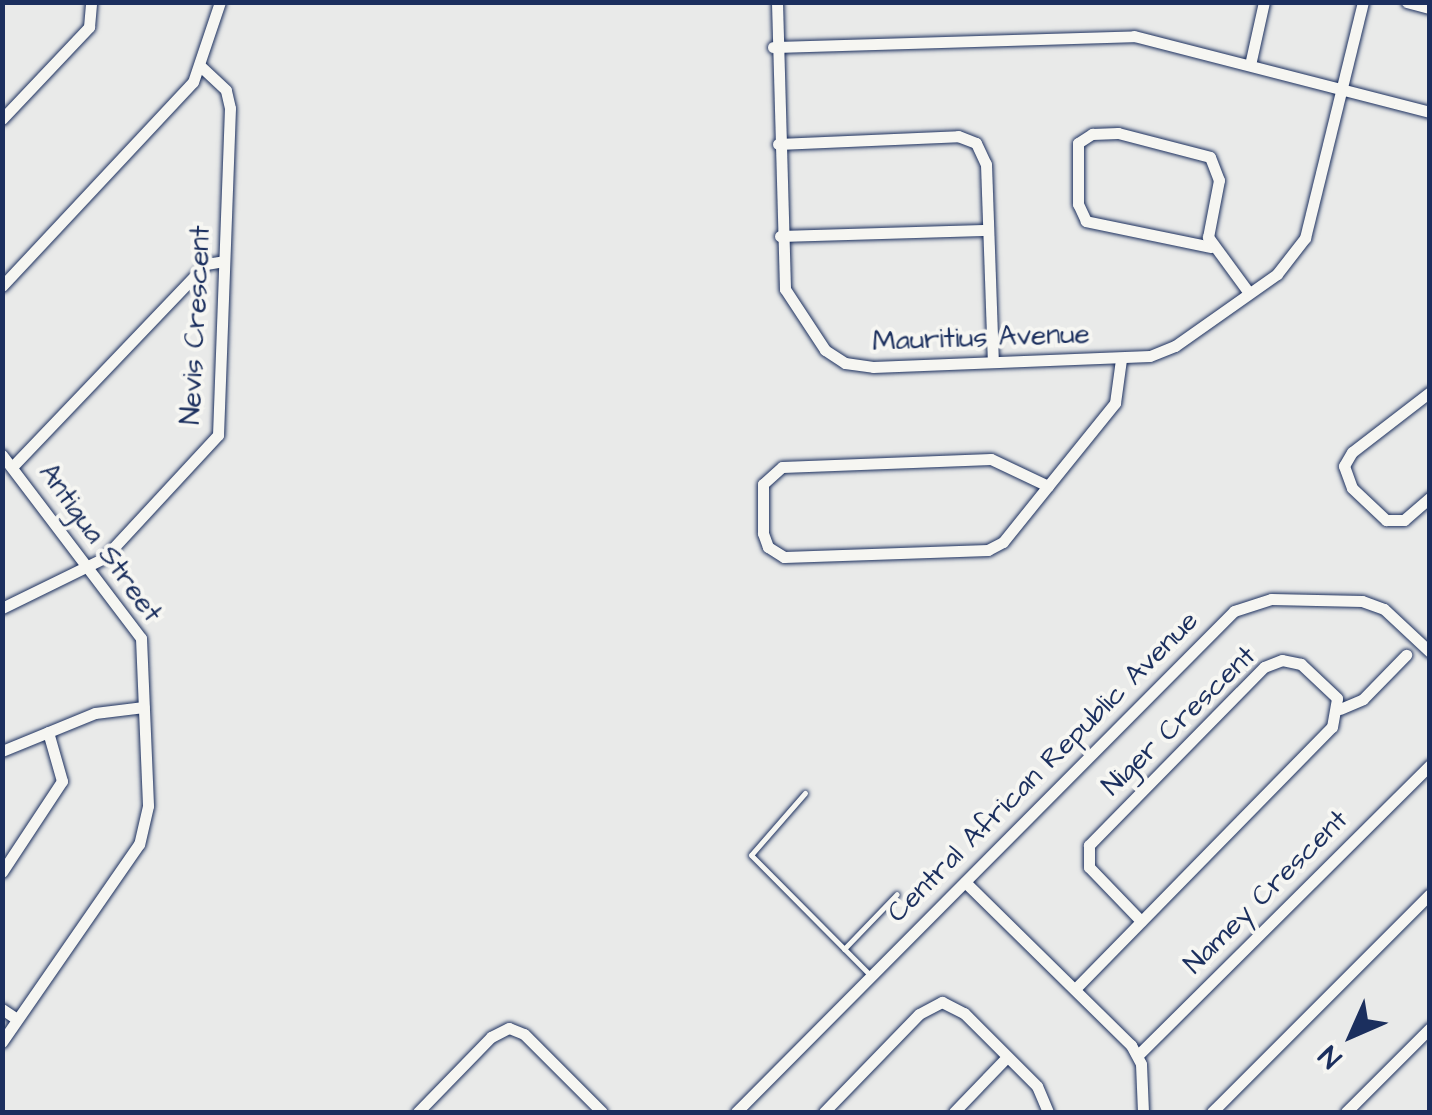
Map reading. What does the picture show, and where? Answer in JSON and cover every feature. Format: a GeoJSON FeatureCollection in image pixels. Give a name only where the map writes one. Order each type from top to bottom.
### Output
{"type":"FeatureCollection","features":[{"type":"Feature","properties":{"kind":"street"},"geometry":{"type":"LineString","coordinates":[[2,119],[86,31],[91,2]]}},
{"type":"Feature","properties":{"kind":"street"},"geometry":{"type":"LineString","coordinates":[[2,286],[190,87],[201,67],[220,2]]}},
{"type":"Feature","properties":{"kind":"street","name":"Mauritius Avenue"},"geometry":{"type":"LineString","coordinates":[[776,2],[773,47],[780,236],[789,298],[836,359],[873,368],[993,360],[1121,359],[1166,351],[1288,265],[1303,245],[1363,2]]}},
{"type":"Feature","properties":{"kind":"street"},"geometry":{"type":"LineString","coordinates":[[1250,64],[1264,2]]}},
{"type":"Feature","properties":{"kind":"street"},"geometry":{"type":"LineString","coordinates":[[1407,2],[1430,8]]}},
{"type":"Feature","properties":{"kind":"street"},"geometry":{"type":"LineString","coordinates":[[773,47],[1118,35],[1250,64],[1430,112]]}},
{"type":"Feature","properties":{"kind":"street","name":"Nevis Crescent"},"geometry":{"type":"LineString","coordinates":[[2,608],[104,558],[215,442],[229,100],[201,67]]}},
{"type":"Feature","properties":{"kind":"street"},"geometry":{"type":"LineString","coordinates":[[1211,247],[1086,221],[1078,204],[1078,143],[1092,134],[1118,134],[1210,157],[1220,180],[1208,229],[1211,247],[1249,293]]}},
{"type":"Feature","properties":{"kind":"street"},"geometry":{"type":"LineString","coordinates":[[778,144],[966,137],[985,158],[984,230],[993,360]]}},
{"type":"Feature","properties":{"kind":"street"},"geometry":{"type":"LineString","coordinates":[[780,236],[984,230]]}},
{"type":"Feature","properties":{"kind":"street"},"geometry":{"type":"LineString","coordinates":[[14,466],[206,264],[224,261]]}},
{"type":"Feature","properties":{"kind":"street"},"geometry":{"type":"LineString","coordinates":[[1048,486],[991,459],[782,467],[763,484],[763,533],[768,548],[784,557],[988,550],[1003,542],[1113,408],[1121,359]]}},
{"type":"Feature","properties":{"kind":"street"},"geometry":{"type":"LineString","coordinates":[[1430,392],[1352,452],[1344,471],[1386,520],[1404,520],[1430,496]]}},
{"type":"Feature","properties":{"kind":"street","name":"Antigua Street"},"geometry":{"type":"LineString","coordinates":[[2,455],[90,565],[141,638],[146,828],[2,1042]]}},
{"type":"Feature","properties":{"kind":"street","name":"Central African Republic Avenue"},"geometry":{"type":"LineString","coordinates":[[736,1112],[1241,607],[1272,599],[1362,600],[1384,609],[1430,652]]}},
{"type":"Feature","properties":{"kind":"street"},"geometry":{"type":"LineString","coordinates":[[1075,989],[1332,727],[1340,710],[1363,699],[1406,655]]}},
{"type":"Feature","properties":{"kind":"street","name":"Niger Crescent"},"geometry":{"type":"LineString","coordinates":[[1142,921],[1088,867],[1092,841],[1271,662],[1302,664],[1331,691],[1340,710]]}},
{"type":"Feature","properties":{"kind":"street"},"geometry":{"type":"LineString","coordinates":[[2,751],[94,713],[144,707]]}},
{"type":"Feature","properties":{"kind":"street"},"geometry":{"type":"LineString","coordinates":[[2,872],[62,780],[48,732]]}},
{"type":"Feature","properties":{"kind":"street","name":"Namey Crescent"},"geometry":{"type":"LineString","coordinates":[[1138,1055],[1430,764]]}},
{"type":"Feature","properties":{"kind":"street"},"geometry":{"type":"LineString","coordinates":[[965,882],[1138,1055],[1143,1112]]}},
{"type":"Feature","properties":{"kind":"street"},"geometry":{"type":"LineString","coordinates":[[1212,1112],[1430,894]]}},
{"type":"Feature","properties":{"kind":"street"},"geometry":{"type":"LineString","coordinates":[[824,1112],[938,1002],[956,1007],[1042,1092],[1048,1112]]}},
{"type":"Feature","properties":{"kind":"street"},"geometry":{"type":"LineString","coordinates":[[2,1010],[18,1020]]}},
{"type":"Feature","properties":{"kind":"street"},"geometry":{"type":"LineString","coordinates":[[418,1112],[491,1037],[508,1028],[524,1034],[600,1112]]}},
{"type":"Feature","properties":{"kind":"street"},"geometry":{"type":"LineString","coordinates":[[1346,1112],[1430,1028]]}},
{"type":"Feature","properties":{"kind":"street"},"geometry":{"type":"LineString","coordinates":[[954,1112],[1007,1058]]}},
{"type":"Feature","properties":{"kind":"lane"},"geometry":{"type":"LineString","coordinates":[[805,793],[751,855],[872,976]]}},
{"type":"Feature","properties":{"kind":"lane"},"geometry":{"type":"LineString","coordinates":[[844,949],[898,894]]}}]}
